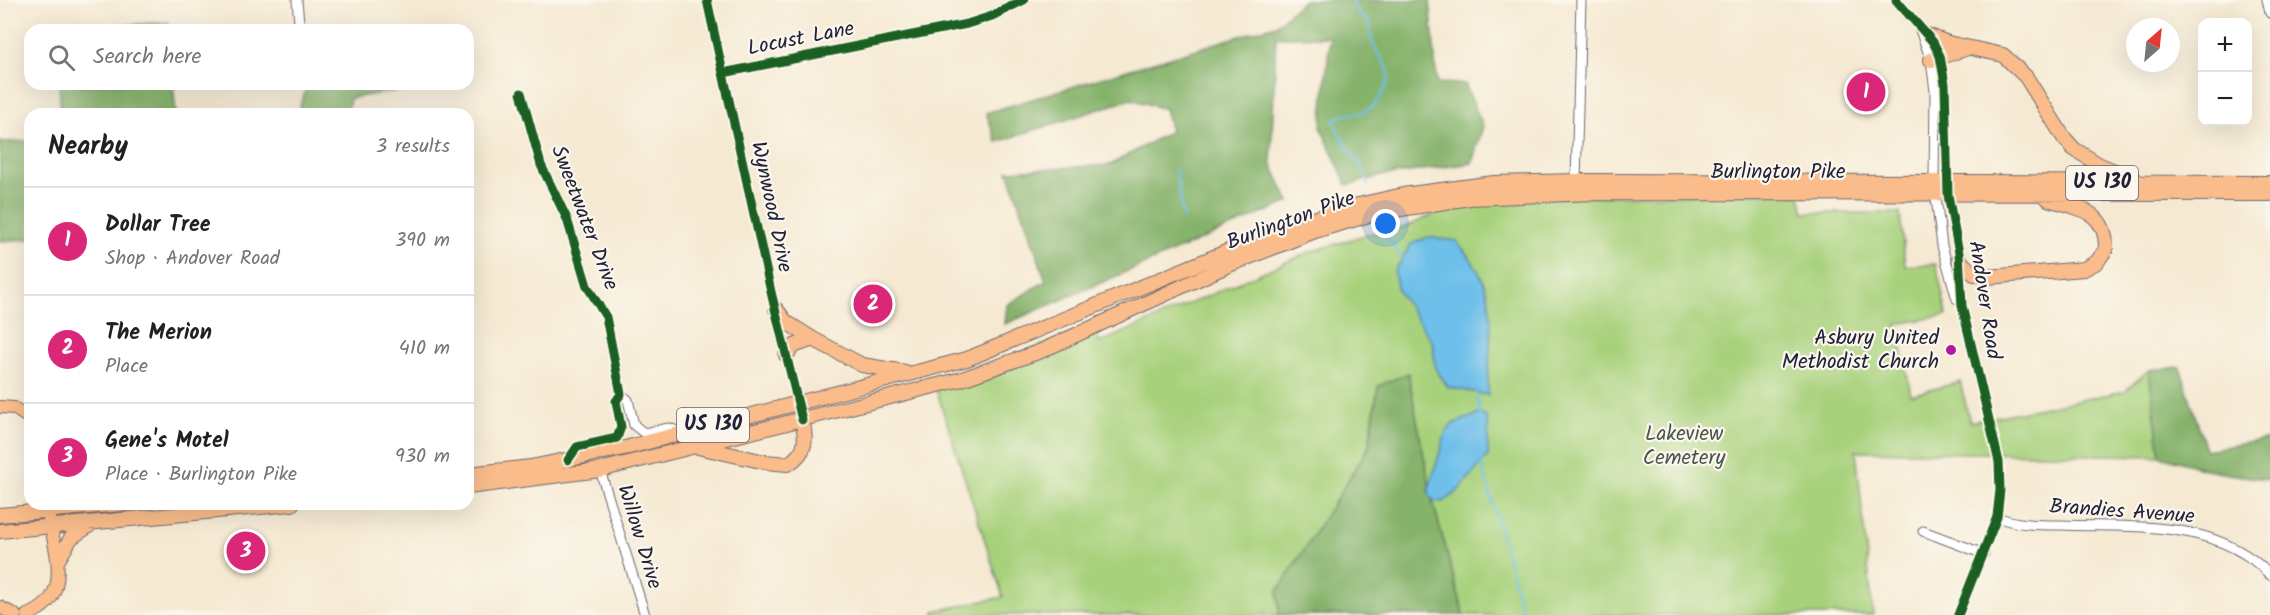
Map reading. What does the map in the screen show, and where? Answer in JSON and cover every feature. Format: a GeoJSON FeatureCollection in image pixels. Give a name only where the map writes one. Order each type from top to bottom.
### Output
{"type":"FeatureCollection","features":[{"type":"Feature","properties":{"kind":"highway"},"geometry":{"type":"LineString","coordinates":[[1922,30],[1948,43],[2003,55],[2016,65],[2074,149],[2098,164],[2145,183]]}},
{"type":"Feature","properties":{"kind":"highway"},"geometry":{"type":"LineString","coordinates":[[1935,58],[1973,47]]}},
{"type":"Feature","properties":{"kind":"highway","name":"Burlington Pike"},"geometry":{"type":"LineString","coordinates":[[474,473],[568,460],[682,434],[967,359],[1260,238],[1345,208],[1403,195],[1482,185],[1576,181],[1941,189],[2031,194],[2270,194]]}},
{"type":"Feature","properties":{"kind":"highway","name":"Burlington Pike"},"geometry":{"type":"LineString","coordinates":[[474,486],[600,470],[935,386],[1016,361],[1229,265],[1315,231],[1376,213],[1470,198],[1533,193],[2270,183]]}},
{"type":"Feature","properties":{"kind":"highway"},"geometry":{"type":"LineString","coordinates":[[1959,260],[1974,274],[1988,277],[2084,269],[2097,262],[2106,249],[2106,237],[2103,226],[2093,215],[2080,208],[2031,194]]}},
{"type":"Feature","properties":{"kind":"highway"},"geometry":{"type":"LineString","coordinates":[[776,309],[786,322],[862,365],[913,373]]}},
{"type":"Feature","properties":{"kind":"highway"},"geometry":{"type":"LineString","coordinates":[[786,355],[794,346],[813,339]]}},
{"type":"Feature","properties":{"kind":"highway"},"geometry":{"type":"LineString","coordinates":[[696,447],[765,462],[788,464],[799,457],[806,446],[802,420]]}},
{"type":"Feature","properties":{"kind":"highway"},"geometry":{"type":"LineString","coordinates":[[0,515],[29,510]]}},
{"type":"Feature","properties":{"kind":"highway"},"geometry":{"type":"LineString","coordinates":[[0,531],[220,510]]}},
{"type":"Feature","properties":{"kind":"highway"},"geometry":{"type":"LineString","coordinates":[[58,560],[71,538],[82,529],[100,520]]}},
{"type":"Feature","properties":{"kind":"main road"},"geometry":{"type":"LineString","coordinates":[[0,407],[14,408],[24,415]]}},
{"type":"Feature","properties":{"kind":"main road"},"geometry":{"type":"LineString","coordinates":[[27,615],[47,603],[53,594],[58,575],[58,560],[48,510]]}},
{"type":"Feature","properties":{"kind":"main road"},"geometry":{"type":"LineString","coordinates":[[0,607],[15,615]]}},
{"type":"Feature","properties":{"kind":"street"},"geometry":{"type":"LineString","coordinates":[[297,0],[299,22]]}},
{"type":"Feature","properties":{"kind":"street","name":"Wynwood Drive"},"geometry":{"type":"LineString","coordinates":[[707,0],[802,420]]}},
{"type":"Feature","properties":{"kind":"street","name":"Locust Lane"},"geometry":{"type":"LineString","coordinates":[[723,73],[967,24],[992,16],[1024,0]]}},
{"type":"Feature","properties":{"kind":"street"},"geometry":{"type":"LineString","coordinates":[[1576,181],[1581,0]]}},
{"type":"Feature","properties":{"kind":"street","name":"Andover Road"},"geometry":{"type":"LineString","coordinates":[[1896,0],[1922,30],[1945,84],[1941,189],[1959,260],[1964,321]]}},
{"type":"Feature","properties":{"kind":"street"},"geometry":{"type":"LineString","coordinates":[[2266,0],[2270,13]]}},
{"type":"Feature","properties":{"kind":"street","name":"Andover Road"},"geometry":{"type":"LineString","coordinates":[[1935,58],[1942,246],[1964,321],[1999,462],[2000,490],[1997,517],[1958,615]]}},
{"type":"Feature","properties":{"kind":"street","name":"Sweetwater Drive"},"geometry":{"type":"LineString","coordinates":[[521,93],[542,165],[567,219],[587,286],[606,317],[621,394],[628,400],[634,425],[644,433],[669,428],[682,434]]}},
{"type":"Feature","properties":{"kind":"street","name":"Sweetwater Drive"},"geometry":{"type":"LineString","coordinates":[[568,460],[577,447],[617,438],[621,427],[616,401],[621,394]]}},
{"type":"Feature","properties":{"kind":"street","name":"Willow Drive"},"geometry":{"type":"LineString","coordinates":[[600,470],[645,615]]}},
{"type":"Feature","properties":{"kind":"street","name":"Brandies Avenue"},"geometry":{"type":"LineString","coordinates":[[1997,517],[2031,524],[2169,530],[2199,534],[2220,541],[2248,556],[2270,574]]}},
{"type":"Feature","properties":{"kind":"street"},"geometry":{"type":"LineString","coordinates":[[1923,531],[1984,554]]}},
{"type":"Feature","properties":{"kind":"green space"},"geometry":{"type":"Polygon","coordinates":[[[1304,0],[1430,0],[1437,83],[1465,84],[1483,126],[1472,163],[1381,176],[1347,185],[1321,128],[1330,37],[1276,37],[1271,163],[1289,202],[1005,324],[1007,305],[1046,281],[1008,171],[1110,165],[1171,131],[1165,109],[1131,99],[997,142],[986,113],[1276,25],[1304,0]]]}},
{"type":"Feature","properties":{"kind":"green space"},"geometry":{"type":"Polygon","coordinates":[[[168,22],[168,24],[139,24],[168,22]]]}},
{"type":"Feature","properties":{"kind":"green space"},"geometry":{"type":"Polygon","coordinates":[[[59,90],[174,90],[175,108],[61,108],[59,90]]]}},
{"type":"Feature","properties":{"kind":"green space"},"geometry":{"type":"Polygon","coordinates":[[[306,90],[404,90],[350,98],[348,108],[299,108],[306,90]]]}},
{"type":"Feature","properties":{"kind":"green space"},"geometry":{"type":"Polygon","coordinates":[[[24,141],[24,239],[0,241],[0,142],[24,141]]]}},
{"type":"Feature","properties":{"kind":"green space","name":"Lakeview Cemetery"},"geometry":{"type":"Polygon","coordinates":[[[1799,193],[1804,213],[1900,213],[1905,266],[1936,264],[1947,315],[1897,324],[1911,395],[1960,382],[1970,422],[2125,391],[2149,370],[2160,456],[1856,451],[1873,615],[1464,615],[1432,499],[1410,384],[1376,397],[1369,446],[1350,477],[1291,615],[934,615],[934,611],[1003,597],[935,386],[1096,325],[1099,343],[1307,253],[1368,234],[1406,227],[1470,198],[1799,193]]]}},
{"type":"Feature","properties":{"kind":"green space"},"geometry":{"type":"Polygon","coordinates":[[[2180,367],[2206,450],[2270,439],[2270,480],[2216,472],[2160,456],[2149,370],[2180,367]]]}},
{"type":"Feature","properties":{"kind":"green space"},"geometry":{"type":"Polygon","coordinates":[[[1408,373],[1432,499],[1464,615],[1279,615],[1278,591],[1369,447],[1378,386],[1408,373]]]}},
{"type":"Feature","properties":{"kind":"water"},"geometry":{"type":"Polygon","coordinates":[[[1428,237],[1456,241],[1472,260],[1482,279],[1488,296],[1491,332],[1488,395],[1448,387],[1435,368],[1433,343],[1398,291],[1394,272],[1411,244],[1428,237]]]}},
{"type":"Feature","properties":{"kind":"water"},"geometry":{"type":"Polygon","coordinates":[[[1479,414],[1486,417],[1488,422],[1488,456],[1456,493],[1443,502],[1434,501],[1429,495],[1429,488],[1446,432],[1453,424],[1479,414]]]}},
{"type":"Feature","properties":{"kind":"waterway"},"geometry":{"type":"LineString","coordinates":[[1353,0],[1356,11],[1370,23],[1371,37],[1388,70],[1389,77],[1381,96],[1372,107],[1363,112],[1343,115],[1334,121],[1341,138],[1362,168],[1368,185]]}},
{"type":"Feature","properties":{"kind":"waterway"},"geometry":{"type":"LineString","coordinates":[[1176,170],[1183,219]]}},
{"type":"Feature","properties":{"kind":"waterway"},"geometry":{"type":"LineString","coordinates":[[1378,225],[1403,259]]}},
{"type":"Feature","properties":{"kind":"waterway"},"geometry":{"type":"LineString","coordinates":[[1476,389],[1480,417]]}},
{"type":"Feature","properties":{"kind":"waterway"},"geometry":{"type":"LineString","coordinates":[[1481,461],[1523,615]]}},
{"type":"Feature","properties":{"kind":"cycle path"},"geometry":{"type":"LineString","coordinates":[[707,0],[771,292],[802,420]]}},
{"type":"Feature","properties":{"kind":"cycle path"},"geometry":{"type":"LineString","coordinates":[[723,73],[967,24],[992,16],[1024,0]]}},
{"type":"Feature","properties":{"kind":"cycle path"},"geometry":{"type":"LineString","coordinates":[[1896,0],[1933,42],[1940,56],[1945,84],[1948,195],[1959,253],[1962,306],[1999,462],[2000,490],[1997,517],[1958,615]]}},
{"type":"Feature","properties":{"kind":"cycle path"},"geometry":{"type":"LineString","coordinates":[[521,93],[541,165],[567,219],[587,286],[606,317],[621,394],[616,401],[621,427],[617,438],[577,447],[568,460]]}},
{"type":"Feature","properties":{"kind":"place","name":"Dollar Tree"},"geometry":{"type":"Point","coordinates":[1866,92]}},
{"type":"Feature","properties":{"kind":"place","name":"The Merion"},"geometry":{"type":"Point","coordinates":[873,304]}},
{"type":"Feature","properties":{"kind":"place","name":"Asbury United Methodist Church"},"geometry":{"type":"Point","coordinates":[1951,350]}},
{"type":"Feature","properties":{"kind":"place","name":"Gene's Motel"},"geometry":{"type":"Point","coordinates":[246,551]}}]}
